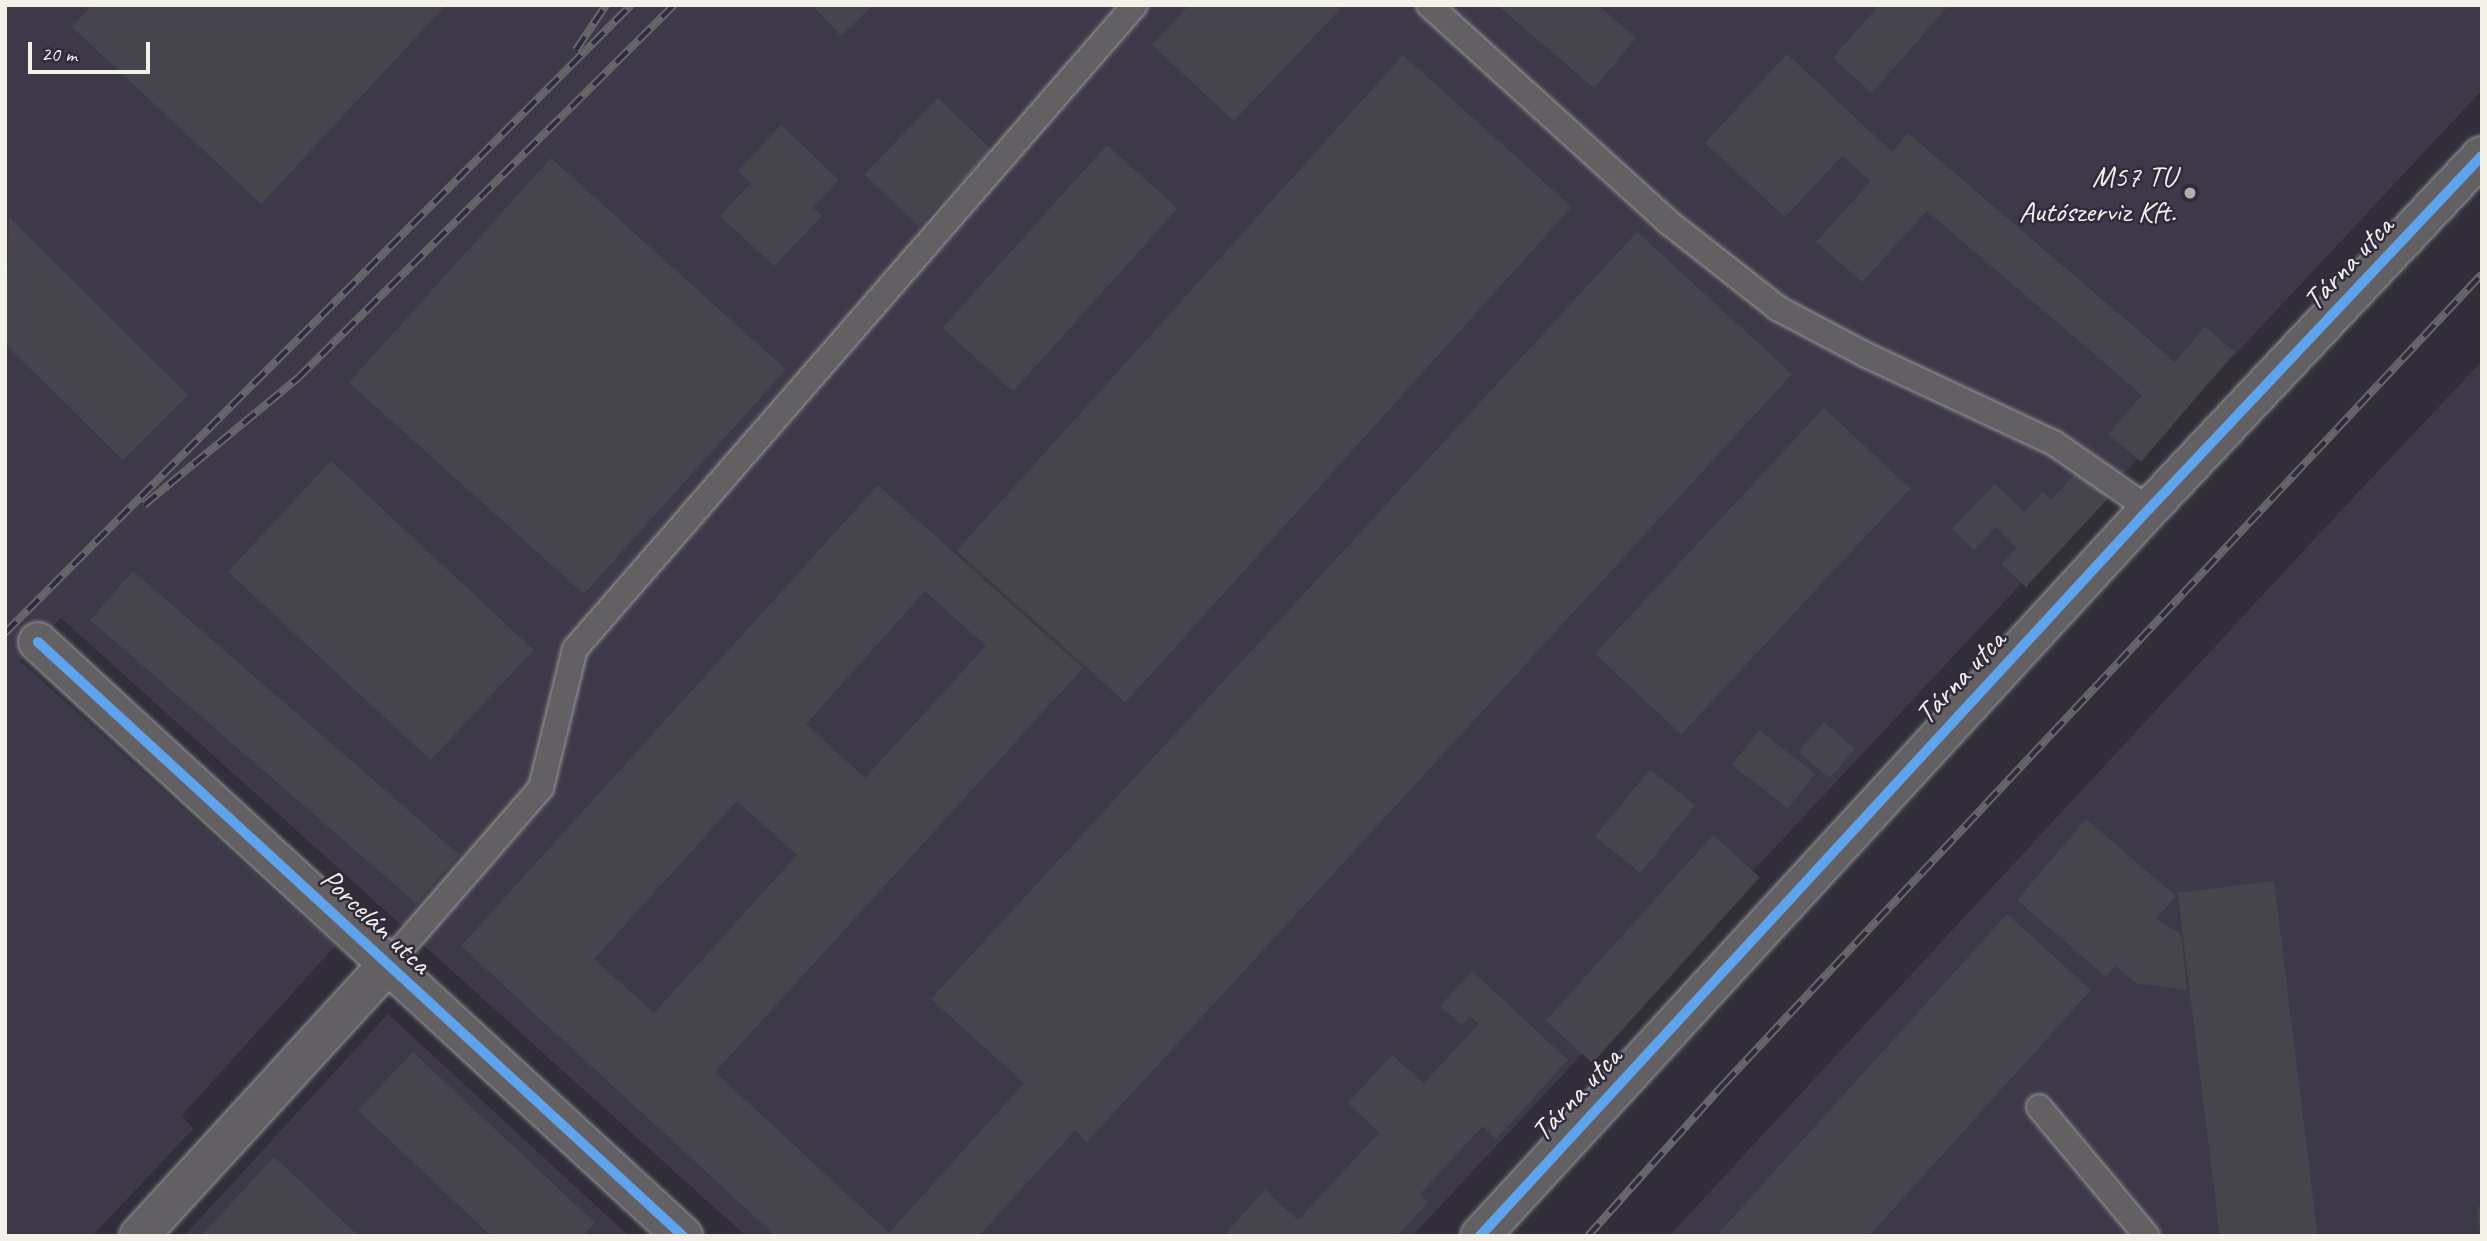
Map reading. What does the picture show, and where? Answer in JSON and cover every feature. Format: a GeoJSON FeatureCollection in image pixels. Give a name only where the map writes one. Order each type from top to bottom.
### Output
{"type":"FeatureCollection","features":[{"type":"Feature","properties":{"kind":"street","name":"Tárna utca"},"geometry":{"type":"LineString","coordinates":[[1480,1236],[2149,509],[2482,156]]}},
{"type":"Feature","properties":{"kind":"street","name":"Porcelán utca"},"geometry":{"type":"LineString","coordinates":[[38,642],[683,1236]]}},
{"type":"Feature","properties":{"kind":"street","name":"Porcelán utca"},"geometry":{"type":"LineString","coordinates":[[139,1236],[387,964]]}},
{"type":"Feature","properties":{"kind":"lane"},"geometry":{"type":"LineString","coordinates":[[387,964],[541,788],[575,649],[1135,5]]}},
{"type":"Feature","properties":{"kind":"lane"},"geometry":{"type":"LineString","coordinates":[[1429,5],[1667,221],[1779,309],[1866,355],[2054,443],[2149,509]]}},
{"type":"Feature","properties":{"kind":"lane"},"geometry":{"type":"LineString","coordinates":[[2039,1107],[2147,1236]]}},
{"type":"Feature","properties":{"kind":"shaded area"},"geometry":{"type":"Polygon","coordinates":[[[5,5],[2482,5],[2482,90],[1412,1236],[746,1236],[61,618],[19,660],[335,946],[182,1115],[193,1129],[92,1236],[5,1236],[5,5]]]}},
{"type":"Feature","properties":{"kind":"shaded area"},"geometry":{"type":"Polygon","coordinates":[[[2482,361],[2482,1236],[1669,1236],[2322,531],[2482,361]]]}},
{"type":"Feature","properties":{"kind":"shaded area"},"geometry":{"type":"Polygon","coordinates":[[[388,1014],[629,1236],[184,1236],[388,1014]]]}},
{"type":"Feature","properties":{"kind":"building"},"geometry":{"type":"Polygon","coordinates":[[[92,5],[446,5],[261,204],[72,27],[92,5]]]}},
{"type":"Feature","properties":{"kind":"building"},"geometry":{"type":"Polygon","coordinates":[[[812,5],[873,5],[841,36],[812,5]]]}},
{"type":"Feature","properties":{"kind":"building"},"geometry":{"type":"Polygon","coordinates":[[[1189,5],[1344,5],[1234,121],[1152,45],[1189,5]]]}},
{"type":"Feature","properties":{"kind":"building"},"geometry":{"type":"Polygon","coordinates":[[[1497,5],[1598,5],[1636,38],[1594,88],[1497,5]]]}},
{"type":"Feature","properties":{"kind":"building"},"geometry":{"type":"Polygon","coordinates":[[[1879,5],[1949,5],[1872,93],[1833,58],[1879,5]]]}},
{"type":"Feature","properties":{"kind":"building"},"geometry":{"type":"Polygon","coordinates":[[[1787,54],[1892,152],[1908,133],[2175,362],[2205,327],[2235,352],[2141,462],[2108,434],[2142,395],[1927,211],[1862,282],[1816,242],[1871,181],[1842,156],[1785,217],[1705,143],[1787,54]]]}},
{"type":"Feature","properties":{"kind":"building"},"geometry":{"type":"Polygon","coordinates":[[[1403,55],[1572,207],[1125,703],[957,551],[1403,55]]]}},
{"type":"Feature","properties":{"kind":"building"},"geometry":{"type":"Polygon","coordinates":[[[938,98],[992,150],[918,226],[864,174],[938,98]]]}},
{"type":"Feature","properties":{"kind":"building"},"geometry":{"type":"Polygon","coordinates":[[[781,125],[839,180],[813,208],[822,216],[774,266],[720,216],[751,183],[738,171],[781,125]]]}},
{"type":"Feature","properties":{"kind":"building"},"geometry":{"type":"Polygon","coordinates":[[[1107,145],[1178,209],[1013,391],[942,328],[1107,145]]]}},
{"type":"Feature","properties":{"kind":"building"},"geometry":{"type":"Polygon","coordinates":[[[551,158],[786,369],[584,594],[349,382],[551,158]]]}},
{"type":"Feature","properties":{"kind":"building"},"geometry":{"type":"Polygon","coordinates":[[[9,217],[188,395],[123,460],[5,344],[9,217]]]}},
{"type":"Feature","properties":{"kind":"building"},"geometry":{"type":"Polygon","coordinates":[[[1637,232],[1792,374],[1087,1142],[1075,1130],[979,1236],[776,1236],[461,946],[878,485],[1083,668],[715,1072],[889,1233],[1024,1083],[931,999],[1637,232]],[[925,591],[806,724],[865,778],[986,646],[925,591]],[[737,801],[594,959],[654,1013],[797,855],[737,801]]]}},
{"type":"Feature","properties":{"kind":"building"},"geometry":{"type":"Polygon","coordinates":[[[1824,408],[1910,488],[1681,734],[1595,654],[1824,408]]]}},
{"type":"Feature","properties":{"kind":"building"},"geometry":{"type":"Polygon","coordinates":[[[331,461],[534,650],[431,760],[228,571],[331,461]]]}},
{"type":"Feature","properties":{"kind":"building"},"geometry":{"type":"Polygon","coordinates":[[[2082,466],[2113,493],[2026,587],[2001,564],[2017,548],[1996,527],[1974,550],[1952,529],[1995,484],[2024,512],[2043,492],[2051,500],[2082,466]]]}},
{"type":"Feature","properties":{"kind":"building"},"geometry":{"type":"Polygon","coordinates":[[[133,571],[459,854],[416,903],[90,620],[133,571]]]}},
{"type":"Feature","properties":{"kind":"building"},"geometry":{"type":"Polygon","coordinates":[[[1824,722],[1855,749],[1829,778],[1798,751],[1824,722]]]}},
{"type":"Feature","properties":{"kind":"building"},"geometry":{"type":"Polygon","coordinates":[[[1759,730],[1815,774],[1788,808],[1732,765],[1759,730]]]}},
{"type":"Feature","properties":{"kind":"building"},"geometry":{"type":"Polygon","coordinates":[[[1650,769],[1695,806],[1640,873],[1595,837],[1650,769]]]}},
{"type":"Feature","properties":{"kind":"building"},"geometry":{"type":"Polygon","coordinates":[[[2086,819],[2176,896],[2156,919],[2181,934],[2187,990],[2138,984],[2115,966],[2106,977],[2017,900],[2086,819]]]}},
{"type":"Feature","properties":{"kind":"building"},"geometry":{"type":"Polygon","coordinates":[[[1713,835],[1760,877],[1593,1063],[1546,1021],[1713,835]]]}},
{"type":"Feature","properties":{"kind":"building"},"geometry":{"type":"Polygon","coordinates":[[[2274,881],[2318,1236],[2220,1236],[2178,893],[2274,881]]]}},
{"type":"Feature","properties":{"kind":"building"},"geometry":{"type":"Polygon","coordinates":[[[2007,914],[2091,990],[1869,1236],[1716,1236],[2007,914]]]}},
{"type":"Feature","properties":{"kind":"building"},"geometry":{"type":"Polygon","coordinates":[[[1472,971],[1568,1060],[1496,1139],[1483,1126],[1420,1194],[1428,1202],[1397,1236],[1231,1236],[1227,1232],[1265,1190],[1298,1220],[1379,1133],[1348,1103],[1392,1055],[1424,1083],[1479,1024],[1470,1016],[1462,1025],[1440,1006],[1472,971]]]}},
{"type":"Feature","properties":{"kind":"building"},"geometry":{"type":"Polygon","coordinates":[[[413,1052],[595,1223],[583,1236],[491,1236],[358,1110],[413,1052]]]}},
{"type":"Feature","properties":{"kind":"building"},"geometry":{"type":"Polygon","coordinates":[[[274,1157],[359,1236],[201,1236],[274,1157]]]}},
{"type":"Feature","properties":{"kind":"building"},"geometry":{"type":"Polygon","coordinates":[[[2477,1207],[2482,1207],[2482,1234],[2480,1234],[2477,1207]]]}},
{"type":"Feature","properties":{"kind":"railway"},"geometry":{"type":"LineString","coordinates":[[576,50],[606,5]]}},
{"type":"Feature","properties":{"kind":"railway"},"geometry":{"type":"LineString","coordinates":[[5,633],[631,5]]}},
{"type":"Feature","properties":{"kind":"railway"},"geometry":{"type":"LineString","coordinates":[[144,505],[298,378],[674,5]]}},
{"type":"Feature","properties":{"kind":"railway"},"geometry":{"type":"LineString","coordinates":[[1588,1236],[1724,1084],[2482,274]]}},
{"type":"Feature","properties":{"kind":"cycle path"},"geometry":{"type":"LineString","coordinates":[[1480,1236],[2149,509],[2482,156]]}},
{"type":"Feature","properties":{"kind":"cycle path"},"geometry":{"type":"LineString","coordinates":[[38,642],[683,1236]]}},
{"type":"Feature","properties":{"kind":"place","name":"M57 TU Autószerviz Kft."},"geometry":{"type":"Point","coordinates":[2190,193]}}]}
